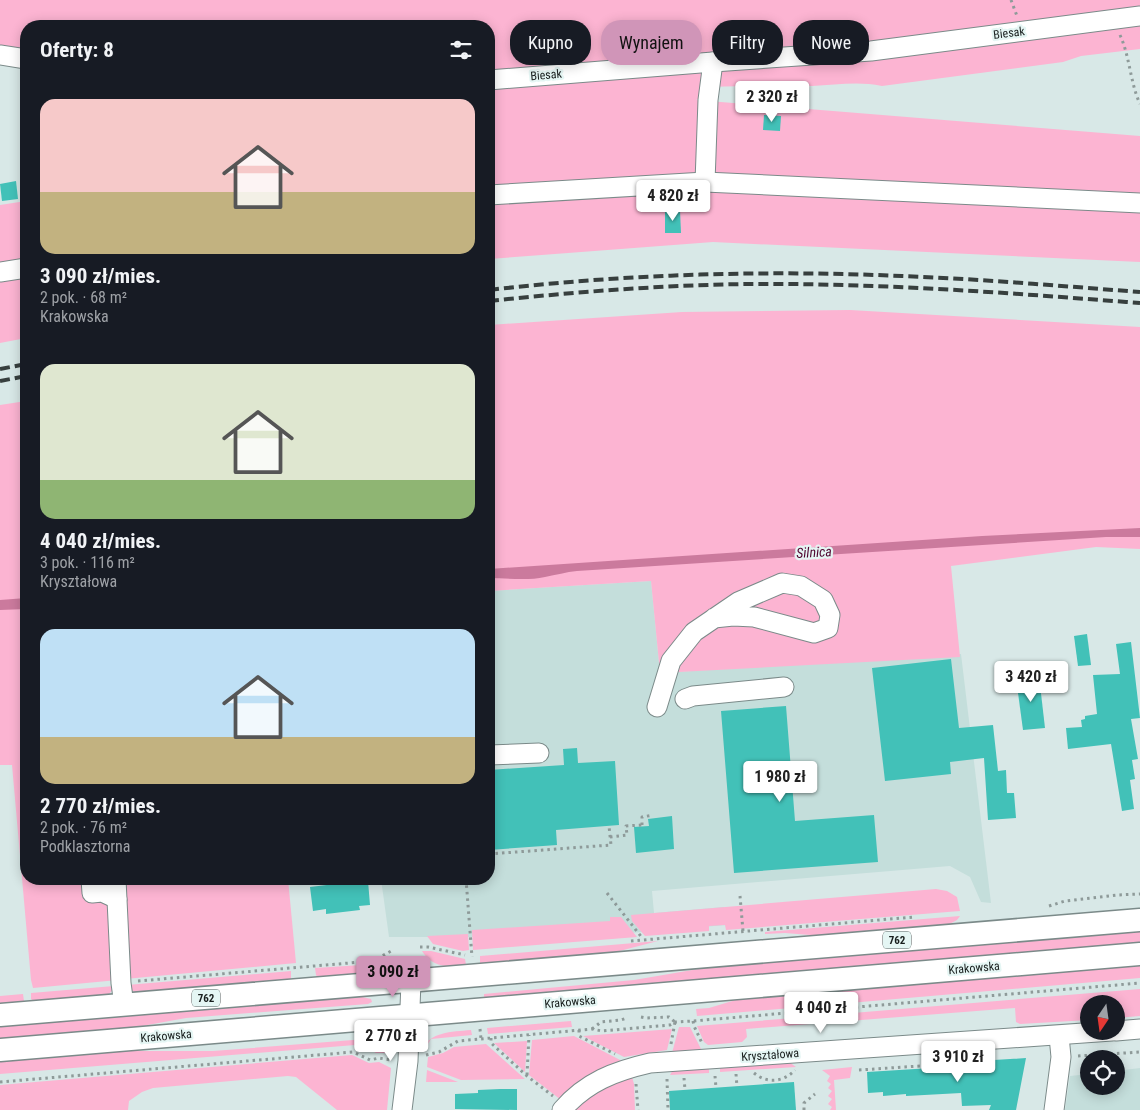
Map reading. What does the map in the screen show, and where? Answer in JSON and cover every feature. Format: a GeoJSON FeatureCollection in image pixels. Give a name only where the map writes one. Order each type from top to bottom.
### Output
{"type":"FeatureCollection","features":[{"type":"Feature","properties":{"kind":"main road","name":"762"},"geometry":{"type":"LineString","coordinates":[[0,1015],[122,994],[411,981],[1140,920]]}},
{"type":"Feature","properties":{"kind":"main road","name":"Krakowska"},"geometry":{"type":"LineString","coordinates":[[0,1050],[1140,954]]}},
{"type":"Feature","properties":{"kind":"street","name":"Biesak"},"geometry":{"type":"LineString","coordinates":[[783,57],[871,51],[1140,16]]}},
{"type":"Feature","properties":{"kind":"street"},"geometry":{"type":"LineString","coordinates":[[0,56],[20,58]]}},
{"type":"Feature","properties":{"kind":"street","name":"Biesak"},"geometry":{"type":"LineString","coordinates":[[495,80],[712,62]]}},
{"type":"Feature","properties":{"kind":"street"},"geometry":{"type":"LineString","coordinates":[[705,182],[708,100],[713,65]]}},
{"type":"Feature","properties":{"kind":"street"},"geometry":{"type":"LineString","coordinates":[[495,195],[705,182],[1140,203]]}},
{"type":"Feature","properties":{"kind":"street"},"geometry":{"type":"LineString","coordinates":[[0,272],[20,269]]}},
{"type":"Feature","properties":{"kind":"street"},"geometry":{"type":"LineString","coordinates":[[657,707],[671,661],[694,632],[714,618],[738,602],[782,582],[801,586],[823,600],[830,615],[828,628],[814,633],[754,618],[733,616],[714,618]]}},
{"type":"Feature","properties":{"kind":"street"},"geometry":{"type":"LineString","coordinates":[[685,699],[693,696],[784,687]]}},
{"type":"Feature","properties":{"kind":"street"},"geometry":{"type":"LineString","coordinates":[[495,755],[539,753]]}},
{"type":"Feature","properties":{"kind":"street"},"geometry":{"type":"LineString","coordinates":[[91,885],[92,893],[102,892],[117,899]]}},
{"type":"Feature","properties":{"kind":"street"},"geometry":{"type":"LineString","coordinates":[[116,885],[122,994]]}},
{"type":"Feature","properties":{"kind":"street"},"geometry":{"type":"LineString","coordinates":[[402,1110],[408,1061],[411,981]]}},
{"type":"Feature","properties":{"kind":"street"},"geometry":{"type":"LineString","coordinates":[[1125,1030],[1140,1029]]}},
{"type":"Feature","properties":{"kind":"street","name":"Kryształowa"},"geometry":{"type":"LineString","coordinates":[[562,1109],[578,1094],[604,1077],[630,1067],[650,1063],[1080,1034]]}},
{"type":"Feature","properties":{"kind":"street"},"geometry":{"type":"LineString","coordinates":[[1054,1110],[1061,1057],[1059,1036]]}},
{"type":"Feature","properties":{"kind":"path"},"geometry":{"type":"LineString","coordinates":[[1106,21],[1118,32],[1125,46],[1130,72],[1140,104]]}},
{"type":"Feature","properties":{"kind":"path"},"geometry":{"type":"LineString","coordinates":[[610,837],[627,835],[626,826],[642,825],[642,817],[653,815]]}},
{"type":"Feature","properties":{"kind":"path"},"geometry":{"type":"LineString","coordinates":[[495,854],[611,845],[609,826]]}},
{"type":"Feature","properties":{"kind":"path"},"geometry":{"type":"LineString","coordinates":[[466,885],[473,960]]}},
{"type":"Feature","properties":{"kind":"path"},"geometry":{"type":"LineString","coordinates":[[607,892],[643,940]]}},
{"type":"Feature","properties":{"kind":"path"},"geometry":{"type":"LineString","coordinates":[[1041,907],[1065,901],[1140,894]]}},
{"type":"Feature","properties":{"kind":"path"},"geometry":{"type":"LineString","coordinates":[[740,896],[743,931]]}},
{"type":"Feature","properties":{"kind":"path"},"geometry":{"type":"LineString","coordinates":[[624,941],[921,917]]}},
{"type":"Feature","properties":{"kind":"path"},"geometry":{"type":"LineString","coordinates":[[420,947],[464,955],[482,954]]}},
{"type":"Feature","properties":{"kind":"path"},"geometry":{"type":"LineString","coordinates":[[122,994],[373,961],[394,950]]}},
{"type":"Feature","properties":{"kind":"path"},"geometry":{"type":"LineString","coordinates":[[425,1056],[439,1052],[458,1042],[490,1038],[592,1029],[602,1032],[670,1025],[675,1022],[1140,983]]}},
{"type":"Feature","properties":{"kind":"path"},"geometry":{"type":"LineString","coordinates":[[592,1029],[601,1022],[628,1018],[669,1017],[675,1022]]}},
{"type":"Feature","properties":{"kind":"path"},"geometry":{"type":"LineString","coordinates":[[669,1052],[675,1022]]}},
{"type":"Feature","properties":{"kind":"path"},"geometry":{"type":"LineString","coordinates":[[480,1029],[481,1039]]}},
{"type":"Feature","properties":{"kind":"path"},"geometry":{"type":"LineString","coordinates":[[578,1030],[579,1036],[617,1055]]}},
{"type":"Feature","properties":{"kind":"path"},"geometry":{"type":"LineString","coordinates":[[527,1076],[529,1035]]}},
{"type":"Feature","properties":{"kind":"path"},"geometry":{"type":"LineString","coordinates":[[490,1038],[491,1043],[527,1076],[559,1100],[562,1109]]}},
{"type":"Feature","properties":{"kind":"path"},"geometry":{"type":"LineString","coordinates":[[0,1082],[353,1052],[370,1060],[379,1058],[396,1060]]}},
{"type":"Feature","properties":{"kind":"path"},"geometry":{"type":"LineString","coordinates":[[858,1070],[965,1063],[976,1059]]}},
{"type":"Feature","properties":{"kind":"path"},"geometry":{"type":"LineString","coordinates":[[760,1078],[776,1082],[789,1076]]}},
{"type":"Feature","properties":{"kind":"path"},"geometry":{"type":"LineString","coordinates":[[736,1078],[737,1086]]}},
{"type":"Feature","properties":{"kind":"path"},"geometry":{"type":"LineString","coordinates":[[667,1079],[668,1110]]}},
{"type":"Feature","properties":{"kind":"path"},"geometry":{"type":"LineString","coordinates":[[715,1079],[716,1088]]}},
{"type":"Feature","properties":{"kind":"path"},"geometry":{"type":"LineString","coordinates":[[685,1083],[686,1090]]}},
{"type":"Feature","properties":{"kind":"path"},"geometry":{"type":"LineString","coordinates":[[804,1110],[804,1103],[815,1094]]}},
{"type":"Feature","properties":{"kind":"shaded area"},"geometry":{"type":"Polygon","coordinates":[[[0,0],[1140,0],[1140,49],[1081,56],[1063,62],[882,86],[856,84],[799,87],[710,87],[709,95],[696,100],[1140,136],[1140,262],[713,242],[495,259],[495,20],[20,20],[20,52],[0,49],[0,0]]]}},
{"type":"Feature","properties":{"kind":"shaded area"},"geometry":{"type":"Polygon","coordinates":[[[20,202],[20,339],[0,343],[0,205],[20,202]]]}},
{"type":"Feature","properties":{"kind":"shaded area"},"geometry":{"type":"Polygon","coordinates":[[[850,310],[1140,327],[1140,549],[1096,547],[951,566],[960,657],[660,673],[651,581],[495,591],[495,325],[682,312],[850,310]]]}},
{"type":"Feature","properties":{"kind":"shaded area"},"geometry":{"type":"Polygon","coordinates":[[[20,402],[20,856],[12,765],[0,765],[0,405],[20,402]]]}},
{"type":"Feature","properties":{"kind":"shaded area"},"geometry":{"type":"Polygon","coordinates":[[[651,581],[660,673],[961,654],[991,903],[981,902],[970,877],[950,866],[652,891],[654,913],[724,907],[726,925],[581,937],[389,937],[382,885],[495,885],[495,591],[651,581]]]}},
{"type":"Feature","properties":{"kind":"shaded area"},"geometry":{"type":"Polygon","coordinates":[[[23,885],[93,885],[110,902],[118,980],[33,988],[23,885]]]}},
{"type":"Feature","properties":{"kind":"shaded area"},"geometry":{"type":"Polygon","coordinates":[[[119,885],[289,885],[296,963],[125,979],[119,885]]]}},
{"type":"Feature","properties":{"kind":"shaded area"},"geometry":{"type":"Polygon","coordinates":[[[936,889],[947,891],[957,897],[960,911],[726,930],[725,925],[709,926],[709,931],[645,936],[632,921],[631,915],[936,889]]]}},
{"type":"Feature","properties":{"kind":"shaded area"},"geometry":{"type":"Polygon","coordinates":[[[960,916],[957,920],[946,926],[823,936],[785,933],[765,934],[765,932],[960,916]]]}},
{"type":"Feature","properties":{"kind":"shaded area"},"geometry":{"type":"Polygon","coordinates":[[[610,917],[621,917],[637,937],[473,950],[472,930],[610,921],[610,917]]]}},
{"type":"Feature","properties":{"kind":"shaded area"},"geometry":{"type":"Polygon","coordinates":[[[1140,931],[1140,944],[484,999],[484,994],[634,980],[710,967],[1140,931]]]}},
{"type":"Feature","properties":{"kind":"shaded area"},"geometry":{"type":"Polygon","coordinates":[[[468,934],[469,950],[463,951],[433,944],[427,936],[468,934]]]}},
{"type":"Feature","properties":{"kind":"shaded area"},"geometry":{"type":"Polygon","coordinates":[[[658,941],[608,954],[480,964],[480,956],[658,941]]]}},
{"type":"Feature","properties":{"kind":"shaded area"},"geometry":{"type":"Polygon","coordinates":[[[422,951],[431,951],[465,959],[466,965],[441,965],[431,961],[422,951]]]}},
{"type":"Feature","properties":{"kind":"shaded area"},"geometry":{"type":"Polygon","coordinates":[[[392,956],[386,966],[375,973],[319,979],[316,975],[315,968],[377,964],[392,956]]]}},
{"type":"Feature","properties":{"kind":"shaded area"},"geometry":{"type":"Polygon","coordinates":[[[1140,965],[1140,978],[697,1016],[696,1009],[709,1008],[739,999],[1140,965]]]}},
{"type":"Feature","properties":{"kind":"shaded area"},"geometry":{"type":"Polygon","coordinates":[[[291,971],[289,981],[139,994],[129,989],[127,985],[291,971]]]}},
{"type":"Feature","properties":{"kind":"shaded area"},"geometry":{"type":"Polygon","coordinates":[[[114,986],[109,993],[101,997],[35,1002],[31,999],[31,993],[114,986]]]}},
{"type":"Feature","properties":{"kind":"shaded area"},"geometry":{"type":"Polygon","coordinates":[[[1140,989],[1140,1016],[1125,1017],[1125,995],[1080,995],[1080,1021],[1020,1024],[1016,1022],[1015,1008],[746,1029],[747,1037],[742,1042],[708,1045],[704,1042],[697,1026],[1140,989]]]}},
{"type":"Feature","properties":{"kind":"shaded area"},"geometry":{"type":"Polygon","coordinates":[[[23,994],[24,1001],[21,1004],[0,1005],[0,996],[23,994]]]}},
{"type":"Feature","properties":{"kind":"shaded area"},"geometry":{"type":"Polygon","coordinates":[[[362,997],[371,999],[372,1002],[368,1004],[186,1018],[131,1028],[0,1039],[0,1026],[362,997]]]}},
{"type":"Feature","properties":{"kind":"shaded area"},"geometry":{"type":"Polygon","coordinates":[[[571,1021],[572,1027],[488,1034],[487,1028],[571,1021]]]}},
{"type":"Feature","properties":{"kind":"shaded area"},"geometry":{"type":"Polygon","coordinates":[[[679,1027],[690,1027],[702,1051],[672,1053],[679,1027]]]}},
{"type":"Feature","properties":{"kind":"shaded area"},"geometry":{"type":"Polygon","coordinates":[[[672,1029],[667,1050],[624,1057],[583,1036],[672,1029]]]}},
{"type":"Feature","properties":{"kind":"shaded area"},"geometry":{"type":"Polygon","coordinates":[[[471,1030],[472,1035],[431,1039],[424,1050],[420,1052],[424,1045],[429,1040],[435,1036],[449,1032],[471,1030]]]}},
{"type":"Feature","properties":{"kind":"shaded area"},"geometry":{"type":"Polygon","coordinates":[[[574,1036],[622,1061],[596,1071],[561,1100],[529,1075],[532,1040],[574,1036]]]}},
{"type":"Feature","properties":{"kind":"shaded area"},"geometry":{"type":"Polygon","coordinates":[[[366,1039],[381,1043],[391,1053],[376,1053],[362,1045],[355,1045],[0,1074],[0,1061],[120,1051],[213,1051],[366,1039]]]}},
{"type":"Feature","properties":{"kind":"shaded area"},"geometry":{"type":"Polygon","coordinates":[[[527,1041],[525,1072],[494,1043],[527,1041]]]}},
{"type":"Feature","properties":{"kind":"shaded area"},"geometry":{"type":"Polygon","coordinates":[[[486,1044],[525,1079],[461,1080],[427,1067],[428,1057],[443,1053],[454,1047],[486,1044]]]}},
{"type":"Feature","properties":{"kind":"shaded area"},"geometry":{"type":"Polygon","coordinates":[[[352,1055],[369,1063],[379,1062],[391,1068],[387,1110],[337,1110],[296,1077],[288,1076],[153,1088],[142,1092],[129,1101],[128,1110],[0,1110],[0,1085],[352,1055]]]}},
{"type":"Feature","properties":{"kind":"shaded area"},"geometry":{"type":"Polygon","coordinates":[[[789,1062],[796,1067],[720,1072],[720,1066],[789,1062]]]}},
{"type":"Feature","properties":{"kind":"shaded area"},"geometry":{"type":"Polygon","coordinates":[[[709,1067],[709,1073],[670,1075],[673,1070],[709,1067]]]}},
{"type":"Feature","properties":{"kind":"shaded area"},"geometry":{"type":"Polygon","coordinates":[[[852,1067],[850,1078],[834,1080],[836,1110],[830,1110],[832,1107],[828,1104],[832,1099],[828,1096],[832,1091],[828,1088],[831,1084],[827,1081],[830,1076],[822,1070],[852,1067]]]}},
{"type":"Feature","properties":{"kind":"shaded area"},"geometry":{"type":"Polygon","coordinates":[[[1140,1068],[1140,1110],[1065,1110],[1070,1076],[1080,1075],[1080,1095],[1125,1095],[1125,1070],[1140,1068]]]}},
{"type":"Feature","properties":{"kind":"shaded area"},"geometry":{"type":"Polygon","coordinates":[[[427,1070],[458,1082],[426,1082],[427,1070]]]}},
{"type":"Feature","properties":{"kind":"shaded area"},"geometry":{"type":"Polygon","coordinates":[[[632,1077],[635,1110],[572,1110],[600,1090],[615,1082],[632,1077]]]}},
{"type":"Feature","properties":{"kind":"water","name":"Silnica"},"geometry":{"type":"Polygon","coordinates":[[[1140,528],[1140,537],[1106,537],[577,571],[531,579],[495,578],[495,569],[982,536],[1140,528]]]}},
{"type":"Feature","properties":{"kind":"water"},"geometry":{"type":"Polygon","coordinates":[[[20,598],[20,609],[0,610],[0,600],[20,598]]]}},
{"type":"Feature","properties":{"kind":"building"},"geometry":{"type":"Polygon","coordinates":[[[764,115],[781,116],[780,131],[763,130],[764,115]]]}},
{"type":"Feature","properties":{"kind":"building"},"geometry":{"type":"Polygon","coordinates":[[[16,181],[18,199],[2,201],[0,184],[16,181]]]}},
{"type":"Feature","properties":{"kind":"building"},"geometry":{"type":"Polygon","coordinates":[[[680,210],[681,233],[665,233],[665,211],[680,210]]]}},
{"type":"Feature","properties":{"kind":"building"},"geometry":{"type":"Polygon","coordinates":[[[1087,634],[1091,665],[1078,666],[1074,636],[1087,634]]]}},
{"type":"Feature","properties":{"kind":"building"},"geometry":{"type":"Polygon","coordinates":[[[1131,642],[1140,718],[1131,719],[1138,759],[1132,760],[1135,779],[1130,780],[1134,809],[1122,811],[1111,744],[1068,749],[1066,728],[1082,727],[1081,720],[1085,719],[1085,716],[1097,714],[1093,675],[1120,674],[1116,644],[1131,642]]]}},
{"type":"Feature","properties":{"kind":"building"},"geometry":{"type":"Polygon","coordinates":[[[951,659],[959,728],[993,725],[998,771],[1006,770],[1007,793],[1014,793],[1016,818],[988,820],[984,758],[950,762],[951,774],[885,781],[872,668],[951,659]]]}},
{"type":"Feature","properties":{"kind":"building"},"geometry":{"type":"Polygon","coordinates":[[[1039,676],[1045,728],[1023,730],[1016,678],[1039,676]]]}},
{"type":"Feature","properties":{"kind":"building"},"geometry":{"type":"Polygon","coordinates":[[[786,706],[795,821],[874,815],[878,862],[734,873],[721,711],[786,706]]]}},
{"type":"Feature","properties":{"kind":"building"},"geometry":{"type":"Polygon","coordinates":[[[577,748],[578,763],[615,761],[619,825],[556,830],[557,845],[495,850],[495,770],[564,765],[563,749],[577,748]]]}},
{"type":"Feature","properties":{"kind":"building"},"geometry":{"type":"Polygon","coordinates":[[[672,816],[674,849],[636,853],[634,827],[649,826],[648,819],[672,816]]]}},
{"type":"Feature","properties":{"kind":"building"},"geometry":{"type":"Polygon","coordinates":[[[368,885],[370,905],[359,906],[360,910],[326,914],[326,909],[313,911],[310,887],[368,885]]]}},
{"type":"Feature","properties":{"kind":"building"},"geometry":{"type":"Polygon","coordinates":[[[1026,1058],[1016,1110],[989,1110],[991,1105],[962,1106],[961,1093],[883,1096],[883,1092],[868,1093],[867,1072],[979,1065],[978,1061],[1026,1058]]]}},
{"type":"Feature","properties":{"kind":"building"},"geometry":{"type":"Polygon","coordinates":[[[794,1082],[796,1110],[670,1110],[669,1091],[794,1082]]]}},
{"type":"Feature","properties":{"kind":"building"},"geometry":{"type":"Polygon","coordinates":[[[517,1089],[517,1110],[455,1109],[455,1094],[478,1093],[478,1090],[517,1089]]]}},
{"type":"Feature","properties":{"kind":"railway"},"geometry":{"type":"LineString","coordinates":[[495,289],[643,277],[799,273],[961,279],[1140,292]]}},
{"type":"Feature","properties":{"kind":"railway"},"geometry":{"type":"LineString","coordinates":[[495,300],[652,287],[799,284],[945,289],[1140,303]]}},
{"type":"Feature","properties":{"kind":"railway"},"geometry":{"type":"LineString","coordinates":[[0,369],[20,365]]}},
{"type":"Feature","properties":{"kind":"railway"},"geometry":{"type":"LineString","coordinates":[[0,381],[20,377]]}}]}
